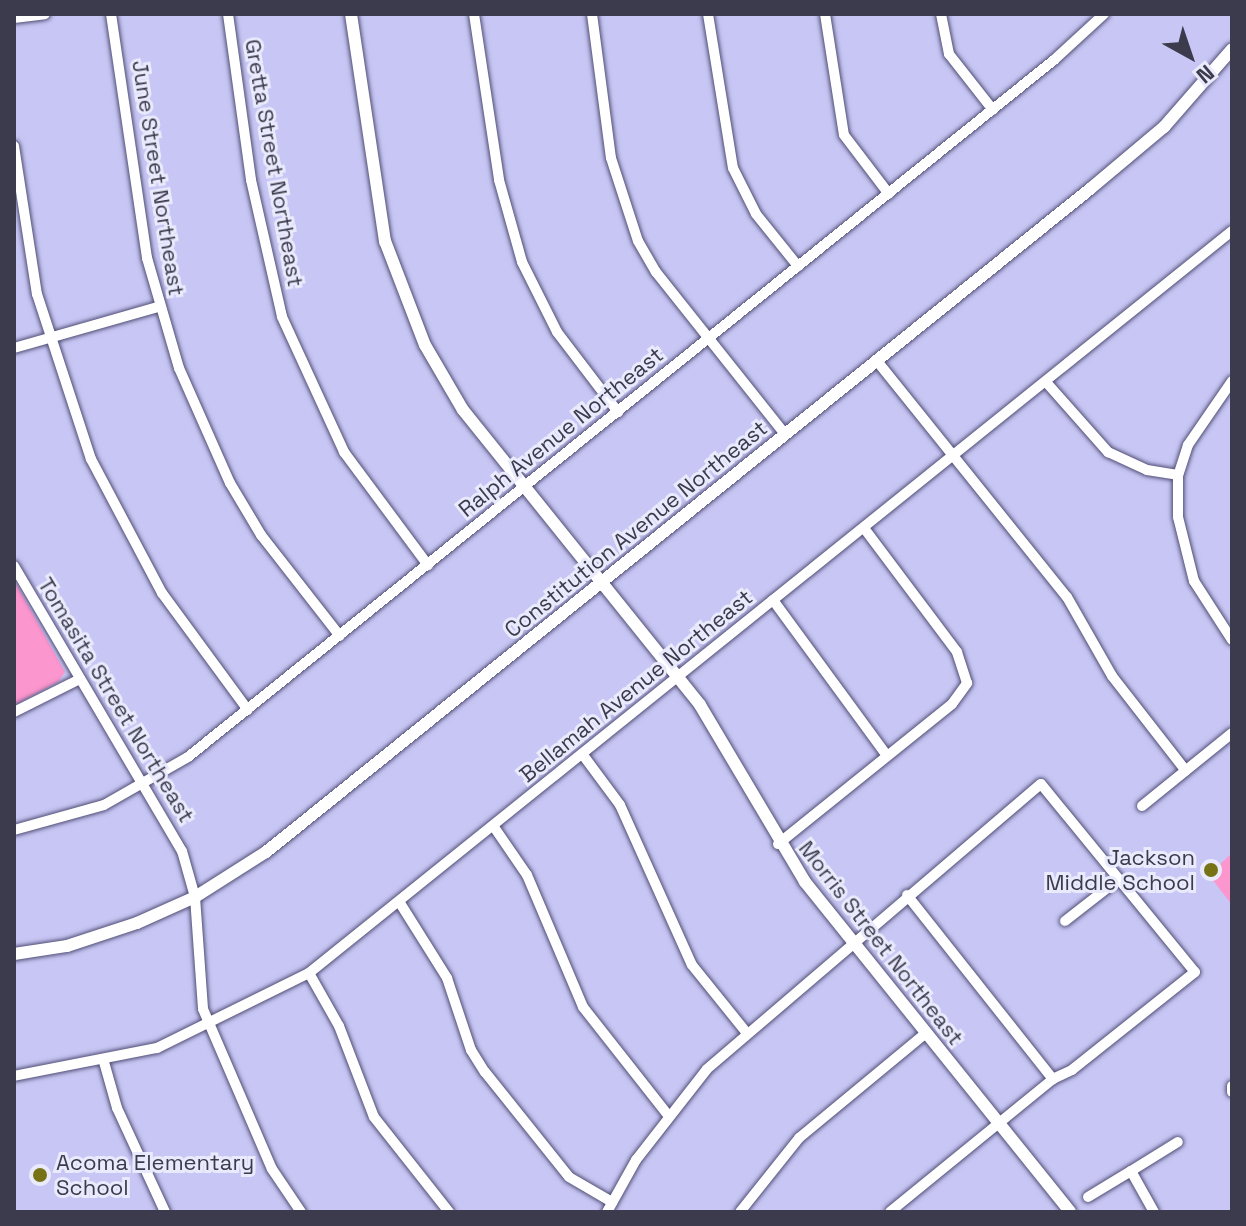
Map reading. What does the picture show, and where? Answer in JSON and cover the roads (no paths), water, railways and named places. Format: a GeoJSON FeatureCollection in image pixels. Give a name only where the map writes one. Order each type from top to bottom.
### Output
{"type":"FeatureCollection","features":[{"type":"Feature","properties":{"kind":"street"},"geometry":{"type":"LineString","coordinates":[[14,18],[45,14]]}},
{"type":"Feature","properties":{"kind":"street","name":"June Street Northeast"},"geometry":{"type":"LineString","coordinates":[[111,14],[136,195],[158,307],[230,483],[261,535],[340,636]]}},
{"type":"Feature","properties":{"kind":"street","name":"Gretta Street Northeast"},"geometry":{"type":"LineString","coordinates":[[228,14],[251,180],[282,317],[344,452],[428,565]]}},
{"type":"Feature","properties":{"kind":"street","name":"Morris Street Northeast"},"geometry":{"type":"LineString","coordinates":[[351,14],[385,241],[425,345],[463,410],[523,489],[678,678],[736,760],[778,844],[1070,1212]]}},
{"type":"Feature","properties":{"kind":"street"},"geometry":{"type":"LineString","coordinates":[[474,14],[499,180],[522,262],[557,332],[618,412]]}},
{"type":"Feature","properties":{"kind":"street"},"geometry":{"type":"LineString","coordinates":[[592,14],[611,158],[625,207],[656,272],[785,434]]}},
{"type":"Feature","properties":{"kind":"street"},"geometry":{"type":"LineString","coordinates":[[708,14],[733,168],[756,214],[798,266]]}},
{"type":"Feature","properties":{"kind":"street"},"geometry":{"type":"LineString","coordinates":[[825,14],[844,135],[889,194]]}},
{"type":"Feature","properties":{"kind":"street"},"geometry":{"type":"LineString","coordinates":[[941,14],[949,54],[993,110]]}},
{"type":"Feature","properties":{"kind":"street","name":"Ralph Avenue Northeast"},"geometry":{"type":"LineString","coordinates":[[14,830],[67,819],[146,783],[248,710],[993,110],[1097,16]]}},
{"type":"Feature","properties":{"kind":"street","name":"Constitution Avenue Northeast"},"geometry":{"type":"LineString","coordinates":[[14,954],[97,937],[195,897],[266,852],[1164,127],[1232,49]]}},
{"type":"Feature","properties":{"kind":"street"},"geometry":{"type":"LineString","coordinates":[[14,146],[50,338],[74,416],[124,529],[187,632],[248,710]]}},
{"type":"Feature","properties":{"kind":"street","name":"Bellamah Avenue Northeast"},"geometry":{"type":"LineString","coordinates":[[14,1076],[104,1062],[210,1026],[309,973],[400,903],[1232,231]]}},
{"type":"Feature","properties":{"kind":"street"},"geometry":{"type":"LineString","coordinates":[[14,348],[158,307]]}},
{"type":"Feature","properties":{"kind":"street"},"geometry":{"type":"LineString","coordinates":[[877,361],[1067,597],[1112,676],[1186,771]]}},
{"type":"Feature","properties":{"kind":"street"},"geometry":{"type":"LineString","coordinates":[[1232,381],[1200,423],[1178,475],[1183,549],[1202,598],[1232,640]]}},
{"type":"Feature","properties":{"kind":"street"},"geometry":{"type":"LineString","coordinates":[[1046,382],[1108,452],[1147,470],[1178,475]]}},
{"type":"Feature","properties":{"kind":"street"},"geometry":{"type":"LineString","coordinates":[[778,844],[952,704],[967,683],[957,652],[864,528]]}},
{"type":"Feature","properties":{"kind":"street","name":"Tomasita Street Northeast"},"geometry":{"type":"LineString","coordinates":[[14,566],[146,783],[182,851],[195,897],[198,989],[210,1026],[272,1169],[301,1212]]}},
{"type":"Feature","properties":{"kind":"street"},"geometry":{"type":"LineString","coordinates":[[773,600],[887,756]]}},
{"type":"Feature","properties":{"kind":"street"},"geometry":{"type":"LineString","coordinates":[[14,712],[80,679]]}},
{"type":"Feature","properties":{"kind":"street"},"geometry":{"type":"LineString","coordinates":[[1142,806],[1232,733]]}},
{"type":"Feature","properties":{"kind":"street"},"geometry":{"type":"LineString","coordinates":[[583,755],[620,805],[692,965],[746,1032]]}},
{"type":"Feature","properties":{"kind":"street"},"geometry":{"type":"LineString","coordinates":[[400,903],[447,978],[471,1050],[485,1072],[569,1177],[610,1207],[668,1115],[746,1032],[1041,784],[1195,972],[1072,1070],[1053,1079],[890,1212]]}},
{"type":"Feature","properties":{"kind":"street"},"geometry":{"type":"LineString","coordinates":[[494,827],[527,875],[583,1007],[668,1115]]}},
{"type":"Feature","properties":{"kind":"street"},"geometry":{"type":"LineString","coordinates":[[1065,921],[1119,879]]}},
{"type":"Feature","properties":{"kind":"street"},"geometry":{"type":"LineString","coordinates":[[907,895],[1053,1079]]}},
{"type":"Feature","properties":{"kind":"street"},"geometry":{"type":"LineString","coordinates":[[309,973],[328,1000],[374,1117],[449,1212]]}},
{"type":"Feature","properties":{"kind":"street"},"geometry":{"type":"LineString","coordinates":[[740,1212],[799,1138],[926,1033]]}},
{"type":"Feature","properties":{"kind":"street"},"geometry":{"type":"LineString","coordinates":[[104,1062],[117,1108],[165,1212]]}},
{"type":"Feature","properties":{"kind":"street"},"geometry":{"type":"LineString","coordinates":[[1232,1086],[1232,1092]]}},
{"type":"Feature","properties":{"kind":"street"},"geometry":{"type":"LineString","coordinates":[[1088,1197],[1178,1142]]}},
{"type":"Feature","properties":{"kind":"street"},"geometry":{"type":"LineString","coordinates":[[1131,1171],[1154,1212]]}},
{"type":"Feature","properties":{"kind":"place","name":"Jackson Middle School"},"geometry":{"type":"Point","coordinates":[1211,870]}},
{"type":"Feature","properties":{"kind":"place","name":"Acoma Elementary School"},"geometry":{"type":"Point","coordinates":[40,1175]}}]}
